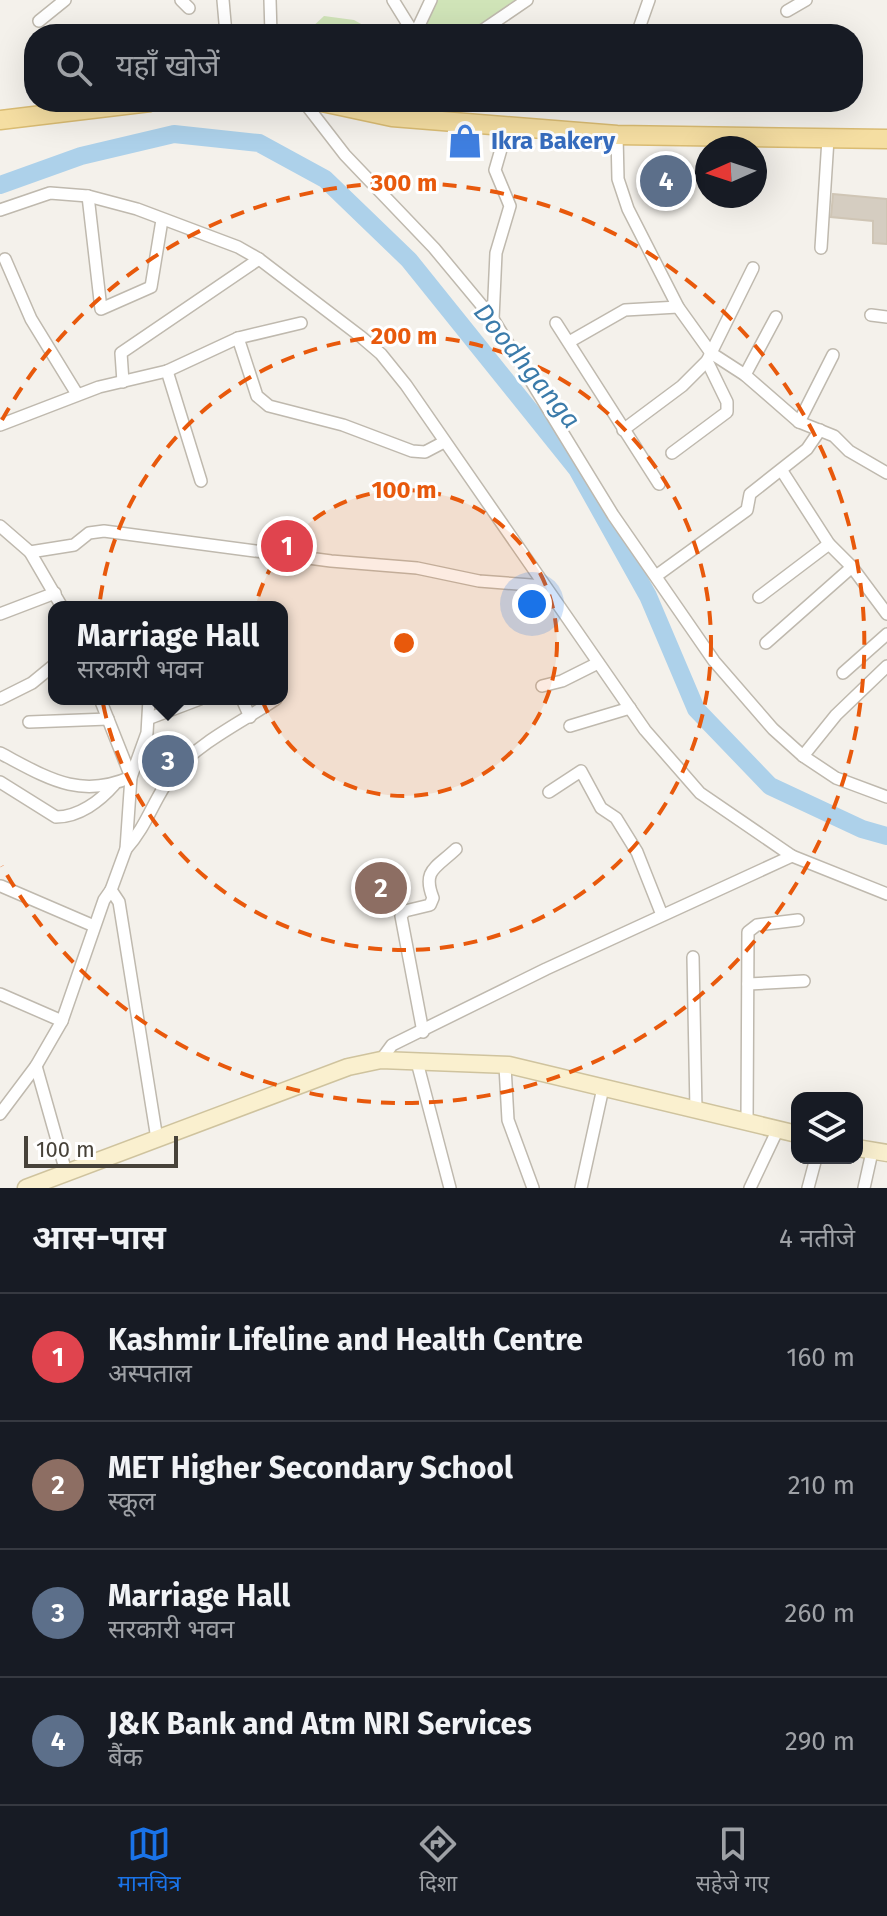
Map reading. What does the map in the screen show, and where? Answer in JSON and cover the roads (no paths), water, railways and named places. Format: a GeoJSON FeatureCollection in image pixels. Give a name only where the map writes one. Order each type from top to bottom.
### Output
{"type":"FeatureCollection","features":[{"type":"Feature","properties":{"kind":"main road"},"geometry":{"type":"LineString","coordinates":[[0,120],[67,112]]}},
{"type":"Feature","properties":{"kind":"main road"},"geometry":{"type":"LineString","coordinates":[[377,112],[392,117],[617,135],[887,139]]}},
{"type":"Feature","properties":{"kind":"main road"},"geometry":{"type":"LineString","coordinates":[[26,1188],[348,1067],[381,1060],[460,1061],[505,1066],[791,1132]]}},
{"type":"Feature","properties":{"kind":"street"},"geometry":{"type":"LineString","coordinates":[[39,21],[65,0]]}},
{"type":"Feature","properties":{"kind":"street"},"geometry":{"type":"LineString","coordinates":[[223,0],[225,24]]}},
{"type":"Feature","properties":{"kind":"street"},"geometry":{"type":"LineString","coordinates":[[270,0],[271,24]]}},
{"type":"Feature","properties":{"kind":"street"},"geometry":{"type":"LineString","coordinates":[[393,0],[408,24]]}},
{"type":"Feature","properties":{"kind":"street"},"geometry":{"type":"LineString","coordinates":[[419,24],[431,0]]}},
{"type":"Feature","properties":{"kind":"street"},"geometry":{"type":"LineString","coordinates":[[492,24],[527,0]]}},
{"type":"Feature","properties":{"kind":"street"},"geometry":{"type":"LineString","coordinates":[[641,24],[649,0]]}},
{"type":"Feature","properties":{"kind":"street"},"geometry":{"type":"LineString","coordinates":[[787,11],[806,0]]}},
{"type":"Feature","properties":{"kind":"street"},"geometry":{"type":"LineString","coordinates":[[312,112],[345,155],[425,238],[493,319],[606,504],[714,661],[773,729],[803,756],[836,778],[887,797]]}},
{"type":"Feature","properties":{"kind":"street"},"geometry":{"type":"LineString","coordinates":[[493,319],[496,253],[510,210],[495,170],[508,125]]}},
{"type":"Feature","properties":{"kind":"street"},"geometry":{"type":"LineString","coordinates":[[617,135],[621,191],[650,257],[709,357],[727,402],[727,412],[672,453]]}},
{"type":"Feature","properties":{"kind":"street"},"geometry":{"type":"LineString","coordinates":[[821,248],[828,139]]}},
{"type":"Feature","properties":{"kind":"street"},"geometry":{"type":"LineString","coordinates":[[0,210],[50,193],[88,196],[238,247],[259,259],[381,354],[630,708],[700,793],[792,856],[887,894]]}},
{"type":"Feature","properties":{"kind":"street"},"geometry":{"type":"LineString","coordinates":[[88,196],[101,309],[151,287],[162,220]]}},
{"type":"Feature","properties":{"kind":"street"},"geometry":{"type":"LineString","coordinates":[[5,259],[31,319],[77,394]]}},
{"type":"Feature","properties":{"kind":"street"},"geometry":{"type":"LineString","coordinates":[[123,382],[121,353],[259,259]]}},
{"type":"Feature","properties":{"kind":"street"},"geometry":{"type":"LineString","coordinates":[[623,430],[682,386],[709,357],[753,268]]}},
{"type":"Feature","properties":{"kind":"street"},"geometry":{"type":"LineString","coordinates":[[569,342],[625,310],[678,307]]}},
{"type":"Feature","properties":{"kind":"street"},"geometry":{"type":"LineString","coordinates":[[871,315],[887,317]]}},
{"type":"Feature","properties":{"kind":"street"},"geometry":{"type":"LineString","coordinates":[[745,375],[776,317]]}},
{"type":"Feature","properties":{"kind":"street"},"geometry":{"type":"LineString","coordinates":[[0,425],[77,394],[167,371],[238,338],[301,323]]}},
{"type":"Feature","properties":{"kind":"street"},"geometry":{"type":"LineString","coordinates":[[556,323],[659,484]]}},
{"type":"Feature","properties":{"kind":"street"},"geometry":{"type":"LineString","coordinates":[[238,338],[262,403],[343,425],[418,453],[444,442]]}},
{"type":"Feature","properties":{"kind":"street"},"geometry":{"type":"LineString","coordinates":[[799,422],[833,355]]}},
{"type":"Feature","properties":{"kind":"street"},"geometry":{"type":"LineString","coordinates":[[709,357],[745,375],[799,422],[834,436],[849,451],[887,473]]}},
{"type":"Feature","properties":{"kind":"street"},"geometry":{"type":"LineString","coordinates":[[167,371],[201,481]]}},
{"type":"Feature","properties":{"kind":"street"},"geometry":{"type":"LineString","coordinates":[[656,576],[747,510],[752,491],[782,471],[810,446],[820,430]]}},
{"type":"Feature","properties":{"kind":"street"},"geometry":{"type":"LineString","coordinates":[[782,471],[829,544],[852,567],[887,614]]}},
{"type":"Feature","properties":{"kind":"street"},"geometry":{"type":"LineString","coordinates":[[0,526],[30,552],[59,601]]}},
{"type":"Feature","properties":{"kind":"street"},"geometry":{"type":"LineString","coordinates":[[30,552],[74,545],[89,533],[104,531],[331,561],[417,568],[479,581],[544,586]]}},
{"type":"Feature","properties":{"kind":"street"},"geometry":{"type":"LineString","coordinates":[[759,597],[829,544]]}},
{"type":"Feature","properties":{"kind":"street"},"geometry":{"type":"LineString","coordinates":[[766,643],[852,567]]}},
{"type":"Feature","properties":{"kind":"street"},"geometry":{"type":"LineString","coordinates":[[0,614],[55,593]]}},
{"type":"Feature","properties":{"kind":"street"},"geometry":{"type":"LineString","coordinates":[[843,673],[887,634]]}},
{"type":"Feature","properties":{"kind":"street"},"geometry":{"type":"LineString","coordinates":[[542,686],[562,681],[598,663]]}},
{"type":"Feature","properties":{"kind":"street"},"geometry":{"type":"LineString","coordinates":[[803,756],[836,715],[887,666]]}},
{"type":"Feature","properties":{"kind":"street"},"geometry":{"type":"LineString","coordinates":[[0,699],[32,683],[48,670]]}},
{"type":"Feature","properties":{"kind":"street"},"geometry":{"type":"LineString","coordinates":[[102,705],[131,777]]}},
{"type":"Feature","properties":{"kind":"street"},"geometry":{"type":"LineString","coordinates":[[0,1114],[36,1066],[62,1021],[94,926],[126,849],[131,777],[150,718],[149,705]]}},
{"type":"Feature","properties":{"kind":"street"},"geometry":{"type":"LineString","coordinates":[[150,718],[184,705]]}},
{"type":"Feature","properties":{"kind":"street"},"geometry":{"type":"LineString","coordinates":[[245,705],[250,717]]}},
{"type":"Feature","properties":{"kind":"street"},"geometry":{"type":"LineString","coordinates":[[126,849],[141,833],[161,789],[176,770],[267,705]]}},
{"type":"Feature","properties":{"kind":"street"},"geometry":{"type":"LineString","coordinates":[[570,726],[630,708]]}},
{"type":"Feature","properties":{"kind":"street"},"geometry":{"type":"LineString","coordinates":[[29,722],[108,719]]}},
{"type":"Feature","properties":{"kind":"street"},"geometry":{"type":"LineString","coordinates":[[0,753],[55,782],[75,788],[114,785]]}},
{"type":"Feature","properties":{"kind":"street"},"geometry":{"type":"LineString","coordinates":[[549,792],[581,771],[601,808],[616,818],[637,852],[662,915]]}},
{"type":"Feature","properties":{"kind":"street"},"geometry":{"type":"LineString","coordinates":[[0,782],[56,817],[67,817],[97,802],[114,785],[131,777]]}},
{"type":"Feature","properties":{"kind":"street"},"geometry":{"type":"LineString","coordinates":[[423,1032],[401,916],[405,911],[430,905],[433,898],[426,884],[427,876],[456,849]]}},
{"type":"Feature","properties":{"kind":"street"},"geometry":{"type":"LineString","coordinates":[[381,1060],[387,1048],[546,969],[792,856]]}},
{"type":"Feature","properties":{"kind":"street"},"geometry":{"type":"LineString","coordinates":[[1,886],[94,926]]}},
{"type":"Feature","properties":{"kind":"street"},"geometry":{"type":"LineString","coordinates":[[111,890],[119,902],[157,1139]]}},
{"type":"Feature","properties":{"kind":"street"},"geometry":{"type":"LineString","coordinates":[[747,1122],[750,929],[757,925],[798,920]]}},
{"type":"Feature","properties":{"kind":"street"},"geometry":{"type":"LineString","coordinates":[[693,957],[696,1110]]}},
{"type":"Feature","properties":{"kind":"street"},"geometry":{"type":"LineString","coordinates":[[748,984],[804,981]]}},
{"type":"Feature","properties":{"kind":"street"},"geometry":{"type":"LineString","coordinates":[[0,994],[62,1021]]}},
{"type":"Feature","properties":{"kind":"street"},"geometry":{"type":"LineString","coordinates":[[417,1062],[450,1188]]}},
{"type":"Feature","properties":{"kind":"street"},"geometry":{"type":"LineString","coordinates":[[36,1066],[66,1172]]}},
{"type":"Feature","properties":{"kind":"street"},"geometry":{"type":"LineString","coordinates":[[505,1066],[508,1120],[533,1188]]}},
{"type":"Feature","properties":{"kind":"street"},"geometry":{"type":"LineString","coordinates":[[581,1188],[603,1088]]}},
{"type":"Feature","properties":{"kind":"street"},"geometry":{"type":"LineString","coordinates":[[750,1188],[778,1129]]}},
{"type":"Feature","properties":{"kind":"street"},"geometry":{"type":"LineString","coordinates":[[864,1188],[872,1151]]}},
{"type":"Feature","properties":{"kind":"street"},"geometry":{"type":"LineString","coordinates":[[808,1188],[814,1164]]}},
{"type":"Feature","properties":{"kind":"waterway","name":"Doodhganga"},"geometry":{"type":"LineString","coordinates":[[0,185],[81,156],[174,134],[259,143],[325,179],[409,260],[577,469],[648,596],[696,709],[770,786],[862,829],[887,836]]}},
{"type":"Feature","properties":{"kind":"place","name":"Ikra Bakery"},"geometry":{"type":"Point","coordinates":[465,141]}},
{"type":"Feature","properties":{"kind":"place","name":"J&K Bank and Atm NRI Services"},"geometry":{"type":"Point","coordinates":[666,181]}},
{"type":"Feature","properties":{"kind":"place","name":"Kashmir Lifeline and Health Centre"},"geometry":{"type":"Point","coordinates":[287,546]}},
{"type":"Feature","properties":{"kind":"place","name":"Marriage Hall"},"geometry":{"type":"Point","coordinates":[168,761]}},
{"type":"Feature","properties":{"kind":"place","name":"MET Higher Secondary School"},"geometry":{"type":"Point","coordinates":[381,888]}}]}
